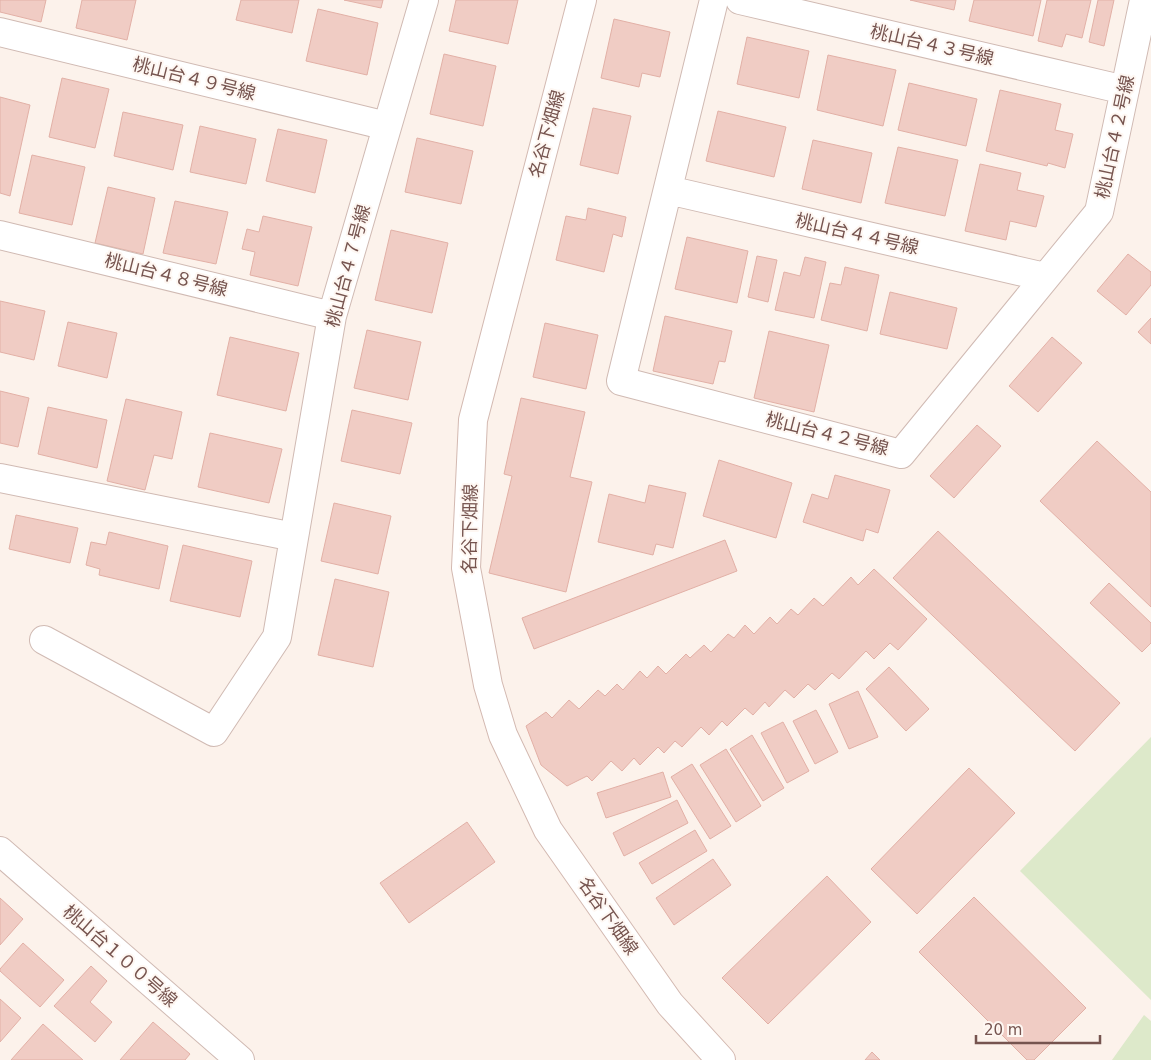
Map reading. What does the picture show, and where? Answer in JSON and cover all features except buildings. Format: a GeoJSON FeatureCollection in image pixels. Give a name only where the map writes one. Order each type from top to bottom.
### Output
{"type":"FeatureCollection","features":[{"type":"Feature","properties":{"kind":"street","name":"桃山台４７号線"},"geometry":{"type":"LineString","coordinates":[[44,640],[214,732],[277,637],[332,316],[424,0]]}},
{"type":"Feature","properties":{"kind":"street","name":"名谷下畑線"},"geometry":{"type":"LineString","coordinates":[[582,0],[473,420],[466,568],[488,685],[501,726],[548,830],[670,1004],[721,1060]]}},
{"type":"Feature","properties":{"kind":"street","name":"桃山台４２号線"},"geometry":{"type":"LineString","coordinates":[[714,0],[621,381],[901,454],[1099,212],[1144,0]]}},
{"type":"Feature","properties":{"kind":"street","name":"桃山台４３号線"},"geometry":{"type":"LineString","coordinates":[[740,0],[1125,90]]}},
{"type":"Feature","properties":{"kind":"street","name":"桃山台４９号線"},"geometry":{"type":"LineString","coordinates":[[0,32],[387,126]]}},
{"type":"Feature","properties":{"kind":"street","name":"桃山台４４号線"},"geometry":{"type":"LineString","coordinates":[[668,190],[1046,278]]}},
{"type":"Feature","properties":{"kind":"street","name":"桃山台４８号線"},"geometry":{"type":"LineString","coordinates":[[0,234],[332,316]]}},
{"type":"Feature","properties":{"kind":"street"},"geometry":{"type":"LineString","coordinates":[[0,478],[294,537]]}},
{"type":"Feature","properties":{"kind":"street","name":"桃山台１００号線"},"geometry":{"type":"LineString","coordinates":[[0,851],[240,1060]]}},
{"type":"Feature","properties":{"kind":"green space"},"geometry":{"type":"Polygon","coordinates":[[[1151,737],[1151,1000],[1020,871],[1151,737]]]}},
{"type":"Feature","properties":{"kind":"green space"},"geometry":{"type":"Polygon","coordinates":[[[1144,1015],[1151,1021],[1151,1060],[1112,1060],[1144,1015]]]}}]}
